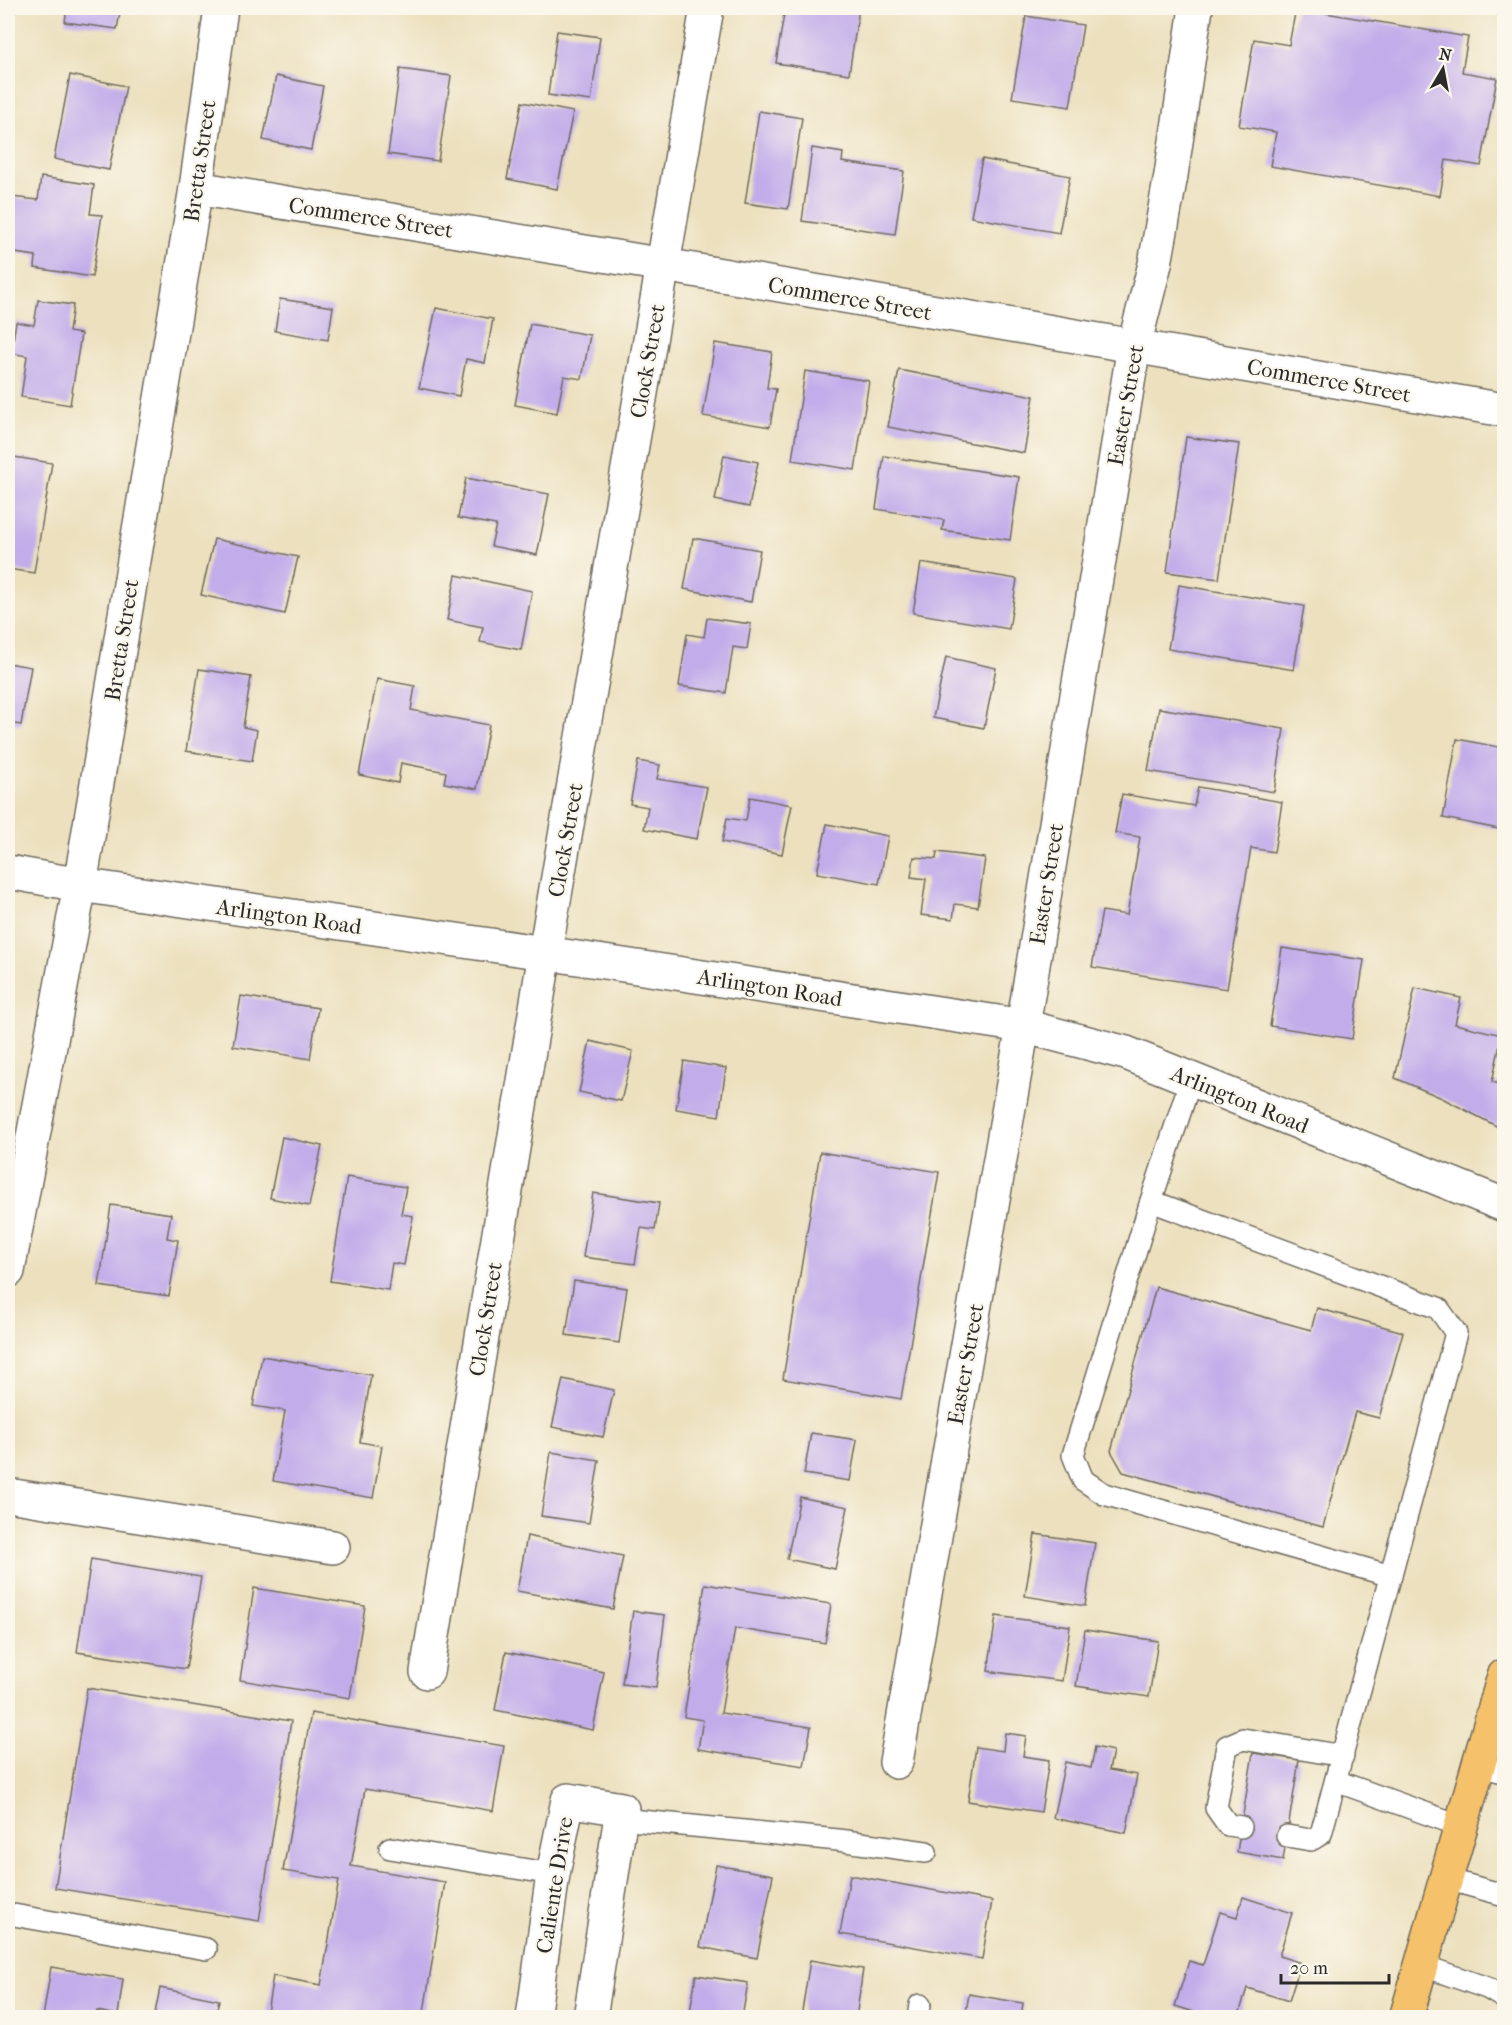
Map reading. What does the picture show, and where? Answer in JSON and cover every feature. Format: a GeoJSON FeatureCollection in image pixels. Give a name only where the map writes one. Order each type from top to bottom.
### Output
{"type":"FeatureCollection","features":[{"type":"Feature","properties":{"kind":"main road"},"geometry":{"type":"LineString","coordinates":[[1406,2018],[1461,1826],[1491,1769],[1504,1676]]}},
{"type":"Feature","properties":{"kind":"street","name":"Bretta Street"},"geometry":{"type":"LineString","coordinates":[[8,1271],[80,885],[196,188],[221,8]]}},
{"type":"Feature","properties":{"kind":"street","name":"Clock Street"},"geometry":{"type":"LineString","coordinates":[[427,1672],[545,953],[707,8]]}},
{"type":"Feature","properties":{"kind":"street","name":"Easter Street"},"geometry":{"type":"LineString","coordinates":[[896,1762],[1023,1026],[1134,346],[1155,264],[1196,8]]}},
{"type":"Feature","properties":{"kind":"street","name":"Commerce Street"},"geometry":{"type":"LineString","coordinates":[[196,188],[664,265],[1504,410]]}},
{"type":"Feature","properties":{"kind":"street","name":"Arlington Road"},"geometry":{"type":"LineString","coordinates":[[8,872],[80,885],[1023,1026],[1126,1053],[1504,1205]]}},
{"type":"Feature","properties":{"kind":"street"},"geometry":{"type":"LineString","coordinates":[[8,1495],[333,1547]]}},
{"type":"Feature","properties":{"kind":"street","name":"Caliente Drive"},"geometry":{"type":"LineString","coordinates":[[533,2018],[553,1874],[568,1800],[622,1809],[620,1819]]}},
{"type":"Feature","properties":{"kind":"street"},"geometry":{"type":"LineString","coordinates":[[590,2018],[620,1819]]}},
{"type":"Feature","properties":{"kind":"lane"},"geometry":{"type":"LineString","coordinates":[[1191,1079],[1072,1455],[1083,1480],[1104,1494],[1391,1576]]}},
{"type":"Feature","properties":{"kind":"lane"},"geometry":{"type":"LineString","coordinates":[[1151,1202],[1438,1308],[1456,1333],[1321,1834],[1311,1840],[1287,1836]]}},
{"type":"Feature","properties":{"kind":"lane"},"geometry":{"type":"LineString","coordinates":[[1241,1827],[1228,1825],[1216,1808],[1227,1746],[1243,1739],[1343,1756]]}},
{"type":"Feature","properties":{"kind":"lane"},"geometry":{"type":"LineString","coordinates":[[1336,1781],[1461,1826]]}},
{"type":"Feature","properties":{"kind":"lane"},"geometry":{"type":"LineString","coordinates":[[620,1819],[838,1840],[926,1852]]}},
{"type":"Feature","properties":{"kind":"lane"},"geometry":{"type":"LineString","coordinates":[[390,1848],[553,1874]]}},
{"type":"Feature","properties":{"kind":"lane"},"geometry":{"type":"LineString","coordinates":[[1446,1879],[1504,1895]]}},
{"type":"Feature","properties":{"kind":"lane"},"geometry":{"type":"LineString","coordinates":[[8,1914],[206,1949]]}},
{"type":"Feature","properties":{"kind":"lane"},"geometry":{"type":"LineString","coordinates":[[1421,1965],[1487,1988],[1504,1998]]}},
{"type":"Feature","properties":{"kind":"building"},"geometry":{"type":"Polygon","coordinates":[[[67,8],[121,8],[117,29],[65,22],[67,8]]]}},
{"type":"Feature","properties":{"kind":"building"},"geometry":{"type":"Polygon","coordinates":[[[785,8],[859,8],[849,74],[776,63],[785,8]]]}},
{"type":"Feature","properties":{"kind":"building"},"geometry":{"type":"Polygon","coordinates":[[[1296,8],[1468,37],[1462,72],[1497,78],[1481,166],[1446,160],[1440,196],[1270,166],[1276,132],[1239,126],[1254,39],[1289,45],[1296,8]]]}},
{"type":"Feature","properties":{"kind":"building"},"geometry":{"type":"Polygon","coordinates":[[[1026,16],[1083,25],[1070,107],[1012,98],[1026,16]]]}},
{"type":"Feature","properties":{"kind":"building"},"geometry":{"type":"Polygon","coordinates":[[[557,31],[600,37],[591,101],[548,95],[557,31]]]}},
{"type":"Feature","properties":{"kind":"building"},"geometry":{"type":"Polygon","coordinates":[[[400,69],[451,76],[438,161],[388,154],[400,69]]]}},
{"type":"Feature","properties":{"kind":"building"},"geometry":{"type":"Polygon","coordinates":[[[70,75],[126,86],[109,170],[54,159],[70,75]]]}},
{"type":"Feature","properties":{"kind":"building"},"geometry":{"type":"Polygon","coordinates":[[[276,76],[323,86],[311,150],[263,140],[276,76]]]}},
{"type":"Feature","properties":{"kind":"building"},"geometry":{"type":"Polygon","coordinates":[[[522,102],[573,112],[557,189],[507,179],[522,102]]]}},
{"type":"Feature","properties":{"kind":"building"},"geometry":{"type":"Polygon","coordinates":[[[759,111],[802,118],[788,209],[745,203],[759,111]]]}},
{"type":"Feature","properties":{"kind":"building"},"geometry":{"type":"Polygon","coordinates":[[[812,148],[843,153],[842,162],[904,171],[895,234],[802,221],[812,148]]]}},
{"type":"Feature","properties":{"kind":"building"},"geometry":{"type":"Polygon","coordinates":[[[982,159],[1070,176],[1059,233],[971,217],[982,159]]]}},
{"type":"Feature","properties":{"kind":"building"},"geometry":{"type":"Polygon","coordinates":[[[41,177],[94,185],[90,214],[102,215],[92,277],[35,268],[36,256],[8,252],[8,225],[12,197],[38,200],[41,177]]]}},
{"type":"Feature","properties":{"kind":"building"},"geometry":{"type":"Polygon","coordinates":[[[280,299],[333,307],[328,340],[275,331],[280,299]]]}},
{"type":"Feature","properties":{"kind":"building"},"geometry":{"type":"Polygon","coordinates":[[[38,300],[73,305],[69,332],[81,334],[70,405],[21,397],[27,356],[11,353],[16,322],[34,325],[38,300]]]}},
{"type":"Feature","properties":{"kind":"building"},"geometry":{"type":"Polygon","coordinates":[[[436,308],[493,319],[485,363],[466,359],[459,396],[419,388],[436,308]]]}},
{"type":"Feature","properties":{"kind":"building"},"geometry":{"type":"Polygon","coordinates":[[[530,324],[590,335],[582,379],[564,376],[557,413],[515,405],[530,324]]]}},
{"type":"Feature","properties":{"kind":"building"},"geometry":{"type":"Polygon","coordinates":[[[715,343],[772,352],[767,388],[776,389],[770,427],[703,416],[715,343]]]}},
{"type":"Feature","properties":{"kind":"building"},"geometry":{"type":"Polygon","coordinates":[[[899,370],[1034,396],[1024,453],[888,427],[899,370]]]}},
{"type":"Feature","properties":{"kind":"building"},"geometry":{"type":"Polygon","coordinates":[[[805,371],[869,381],[855,470],[792,460],[805,371]]]}},
{"type":"Feature","properties":{"kind":"building"},"geometry":{"type":"Polygon","coordinates":[[[1186,437],[1239,444],[1219,579],[1167,572],[1186,437]]]}},
{"type":"Feature","properties":{"kind":"building"},"geometry":{"type":"Polygon","coordinates":[[[724,455],[758,462],[749,507],[715,500],[724,455]]]}},
{"type":"Feature","properties":{"kind":"building"},"geometry":{"type":"Polygon","coordinates":[[[8,456],[52,463],[34,573],[8,569],[8,456]]]}},
{"type":"Feature","properties":{"kind":"building"},"geometry":{"type":"Polygon","coordinates":[[[884,456],[1019,477],[1010,540],[942,530],[944,520],[876,509],[884,456]]]}},
{"type":"Feature","properties":{"kind":"building"},"geometry":{"type":"Polygon","coordinates":[[[466,478],[549,494],[537,555],[491,546],[496,525],[458,518],[466,478]]]}},
{"type":"Feature","properties":{"kind":"building"},"geometry":{"type":"Polygon","coordinates":[[[693,538],[760,550],[751,602],[684,589],[693,538]]]}},
{"type":"Feature","properties":{"kind":"building"},"geometry":{"type":"Polygon","coordinates":[[[214,539],[298,557],[285,614],[201,595],[214,539]]]}},
{"type":"Feature","properties":{"kind":"building"},"geometry":{"type":"Polygon","coordinates":[[[921,563],[1017,579],[1009,629],[913,613],[921,563]]]}},
{"type":"Feature","properties":{"kind":"building"},"geometry":{"type":"Polygon","coordinates":[[[456,575],[532,591],[521,650],[480,642],[483,627],[447,620],[456,575]]]}},
{"type":"Feature","properties":{"kind":"building"},"geometry":{"type":"Polygon","coordinates":[[[1179,585],[1304,606],[1294,670],[1168,649],[1179,585]]]}},
{"type":"Feature","properties":{"kind":"building"},"geometry":{"type":"Polygon","coordinates":[[[707,618],[751,624],[747,649],[733,647],[726,693],[679,686],[687,634],[704,637],[707,618]]]}},
{"type":"Feature","properties":{"kind":"building"},"geometry":{"type":"Polygon","coordinates":[[[946,657],[996,668],[984,728],[933,718],[946,657]]]}},
{"type":"Feature","properties":{"kind":"building"},"geometry":{"type":"Polygon","coordinates":[[[8,663],[31,667],[21,725],[8,723],[8,663]]]}},
{"type":"Feature","properties":{"kind":"building"},"geometry":{"type":"Polygon","coordinates":[[[199,669],[251,677],[243,727],[257,730],[252,761],[186,751],[199,669]]]}},
{"type":"Feature","properties":{"kind":"building"},"geometry":{"type":"Polygon","coordinates":[[[377,679],[415,686],[411,710],[489,725],[477,789],[444,783],[446,772],[401,763],[398,783],[359,775],[377,679]]]}},
{"type":"Feature","properties":{"kind":"building"},"geometry":{"type":"Polygon","coordinates":[[[1159,708],[1284,729],[1274,792],[1148,771],[1159,708]]]}},
{"type":"Feature","properties":{"kind":"building"},"geometry":{"type":"Polygon","coordinates":[[[1457,739],[1504,748],[1504,830],[1443,818],[1457,739]]]}},
{"type":"Feature","properties":{"kind":"building"},"geometry":{"type":"Polygon","coordinates":[[[638,761],[660,765],[657,779],[707,787],[697,839],[644,829],[648,807],[630,804],[638,761]]]}},
{"type":"Feature","properties":{"kind":"building"},"geometry":{"type":"Polygon","coordinates":[[[1198,787],[1282,802],[1274,852],[1251,848],[1227,989],[1092,967],[1102,911],[1127,915],[1140,837],[1115,833],[1122,794],[1194,806],[1198,787]]]}},
{"type":"Feature","properties":{"kind":"building"},"geometry":{"type":"Polygon","coordinates":[[[750,797],[792,805],[782,854],[722,842],[727,818],[746,821],[750,797]]]}},
{"type":"Feature","properties":{"kind":"building"},"geometry":{"type":"Polygon","coordinates":[[[827,824],[888,836],[879,884],[817,873],[827,824]]]}},
{"type":"Feature","properties":{"kind":"building"},"geometry":{"type":"Polygon","coordinates":[[[937,852],[985,858],[978,907],[955,904],[953,919],[921,915],[926,879],[911,877],[914,857],[936,859],[937,852]]]}},
{"type":"Feature","properties":{"kind":"building"},"geometry":{"type":"Polygon","coordinates":[[[1282,948],[1364,960],[1352,1039],[1270,1026],[1282,948]]]}},
{"type":"Feature","properties":{"kind":"building"},"geometry":{"type":"Polygon","coordinates":[[[1415,988],[1461,998],[1455,1024],[1502,1035],[1492,1082],[1504,1085],[1504,1130],[1442,1098],[1395,1078],[1415,988]]]}},
{"type":"Feature","properties":{"kind":"building"},"geometry":{"type":"Polygon","coordinates":[[[241,996],[318,1008],[310,1059],[233,1046],[241,996]]]}},
{"type":"Feature","properties":{"kind":"building"},"geometry":{"type":"Polygon","coordinates":[[[590,1041],[633,1051],[621,1101],[579,1092],[590,1041]]]}},
{"type":"Feature","properties":{"kind":"building"},"geometry":{"type":"Polygon","coordinates":[[[684,1061],[726,1068],[719,1116],[676,1109],[684,1061]]]}},
{"type":"Feature","properties":{"kind":"building"},"geometry":{"type":"Polygon","coordinates":[[[282,1137],[322,1146],[309,1206],[270,1198],[282,1137]]]}},
{"type":"Feature","properties":{"kind":"building"},"geometry":{"type":"Polygon","coordinates":[[[820,1152],[939,1172],[901,1399],[783,1379],[820,1152]]]}},
{"type":"Feature","properties":{"kind":"building"},"geometry":{"type":"Polygon","coordinates":[[[347,1177],[406,1187],[401,1214],[413,1216],[404,1265],[392,1263],[388,1290],[330,1281],[347,1177]]]}},
{"type":"Feature","properties":{"kind":"building"},"geometry":{"type":"Polygon","coordinates":[[[593,1193],[659,1203],[655,1230],[641,1228],[635,1264],[583,1257],[593,1193]]]}},
{"type":"Feature","properties":{"kind":"building"},"geometry":{"type":"Polygon","coordinates":[[[111,1205],[171,1214],[167,1238],[178,1240],[169,1296],[99,1286],[111,1205]]]}},
{"type":"Feature","properties":{"kind":"building"},"geometry":{"type":"Polygon","coordinates":[[[574,1281],[627,1288],[619,1343],[566,1335],[574,1281]]]}},
{"type":"Feature","properties":{"kind":"building"},"geometry":{"type":"Polygon","coordinates":[[[1156,1287],[1311,1330],[1317,1308],[1403,1332],[1379,1418],[1355,1412],[1323,1527],[1123,1472],[1111,1451],[1156,1287]]]}},
{"type":"Feature","properties":{"kind":"building"},"geometry":{"type":"Polygon","coordinates":[[[262,1356],[371,1375],[360,1442],[382,1446],[373,1498],[273,1481],[285,1411],[253,1406],[262,1356]]]}},
{"type":"Feature","properties":{"kind":"building"},"geometry":{"type":"Polygon","coordinates":[[[563,1379],[614,1390],[603,1437],[552,1427],[563,1379]]]}},
{"type":"Feature","properties":{"kind":"building"},"geometry":{"type":"Polygon","coordinates":[[[811,1433],[857,1440],[850,1481],[804,1474],[811,1433]]]}},
{"type":"Feature","properties":{"kind":"building"},"geometry":{"type":"Polygon","coordinates":[[[551,1452],[599,1460],[589,1523],[541,1516],[551,1452]]]}},
{"type":"Feature","properties":{"kind":"building"},"geometry":{"type":"Polygon","coordinates":[[[800,1497],[848,1507],[835,1569],[787,1559],[800,1497]]]}},
{"type":"Feature","properties":{"kind":"building"},"geometry":{"type":"Polygon","coordinates":[[[1035,1534],[1095,1543],[1085,1606],[1025,1596],[1035,1534]]]}},
{"type":"Feature","properties":{"kind":"building"},"geometry":{"type":"Polygon","coordinates":[[[527,1536],[623,1556],[613,1609],[517,1591],[527,1536]]]}},
{"type":"Feature","properties":{"kind":"building"},"geometry":{"type":"Polygon","coordinates":[[[91,1559],[201,1577],[186,1669],[77,1652],[91,1559]]]}},
{"type":"Feature","properties":{"kind":"building"},"geometry":{"type":"Polygon","coordinates":[[[705,1584],[831,1604],[825,1643],[735,1628],[721,1713],[811,1727],[804,1766],[698,1749],[703,1720],[684,1717],[705,1584]]]}},
{"type":"Feature","properties":{"kind":"building"},"geometry":{"type":"Polygon","coordinates":[[[254,1588],[365,1606],[350,1698],[240,1680],[254,1588]]]}},
{"type":"Feature","properties":{"kind":"building"},"geometry":{"type":"Polygon","coordinates":[[[633,1611],[665,1615],[656,1688],[622,1684],[633,1611]]]}},
{"type":"Feature","properties":{"kind":"building"},"geometry":{"type":"Polygon","coordinates":[[[996,1616],[1070,1626],[1062,1681],[988,1671],[996,1616]]]}},
{"type":"Feature","properties":{"kind":"building"},"geometry":{"type":"Polygon","coordinates":[[[1085,1630],[1158,1641],[1149,1697],[1076,1686],[1085,1630]]]}},
{"type":"Feature","properties":{"kind":"building"},"geometry":{"type":"Polygon","coordinates":[[[506,1652],[604,1672],[593,1730],[495,1710],[506,1652]]]}},
{"type":"Feature","properties":{"kind":"building"},"geometry":{"type":"Polygon","coordinates":[[[87,1688],[291,1721],[259,1921],[55,1888],[87,1688]]]}},
{"type":"Feature","properties":{"kind":"building"},"geometry":{"type":"Polygon","coordinates":[[[311,1713],[504,1746],[493,1811],[365,1789],[351,1866],[445,1882],[423,2018],[266,2018],[273,1976],[321,1985],[339,1880],[283,1871],[311,1713]]]}},
{"type":"Feature","properties":{"kind":"building"},"geometry":{"type":"Polygon","coordinates":[[[1005,1733],[1026,1736],[1023,1756],[1049,1760],[1041,1812],[968,1801],[976,1747],[1003,1751],[1005,1733]]]}},
{"type":"Feature","properties":{"kind":"building"},"geometry":{"type":"Polygon","coordinates":[[[1095,1747],[1113,1751],[1109,1770],[1137,1775],[1126,1833],[1053,1818],[1065,1762],[1091,1768],[1095,1747]]]}},
{"type":"Feature","properties":{"kind":"building"},"geometry":{"type":"Polygon","coordinates":[[[1253,1753],[1299,1760],[1283,1860],[1237,1852],[1253,1753]]]}},
{"type":"Feature","properties":{"kind":"building"},"geometry":{"type":"Polygon","coordinates":[[[716,1865],[773,1875],[757,1958],[700,1947],[716,1865]]]}},
{"type":"Feature","properties":{"kind":"building"},"geometry":{"type":"Polygon","coordinates":[[[850,1875],[992,1901],[982,1959],[840,1934],[850,1875]]]}},
{"type":"Feature","properties":{"kind":"building"},"geometry":{"type":"Polygon","coordinates":[[[1243,1897],[1292,1913],[1279,1956],[1301,1963],[1289,2001],[1247,1988],[1238,2018],[1213,2018],[1175,2006],[1189,1961],[1203,1965],[1220,1912],[1237,1917],[1243,1897]]]}},
{"type":"Feature","properties":{"kind":"building"},"geometry":{"type":"Polygon","coordinates":[[[810,1960],[863,1969],[856,2018],[801,2018],[810,1960]]]}},
{"type":"Feature","properties":{"kind":"building"},"geometry":{"type":"Polygon","coordinates":[[[51,1967],[123,1979],[118,2015],[97,2011],[96,2018],[43,2018],[51,1967]]]}},
{"type":"Feature","properties":{"kind":"building"},"geometry":{"type":"Polygon","coordinates":[[[696,1975],[748,1983],[742,2018],[689,2018],[696,1975]]]}},
{"type":"Feature","properties":{"kind":"building"},"geometry":{"type":"Polygon","coordinates":[[[160,1988],[219,2000],[215,2018],[154,2018],[160,1988]]]}},
{"type":"Feature","properties":{"kind":"building"},"geometry":{"type":"Polygon","coordinates":[[[969,1994],[1023,2003],[1021,2018],[965,2018],[969,1994]]]}}]}
